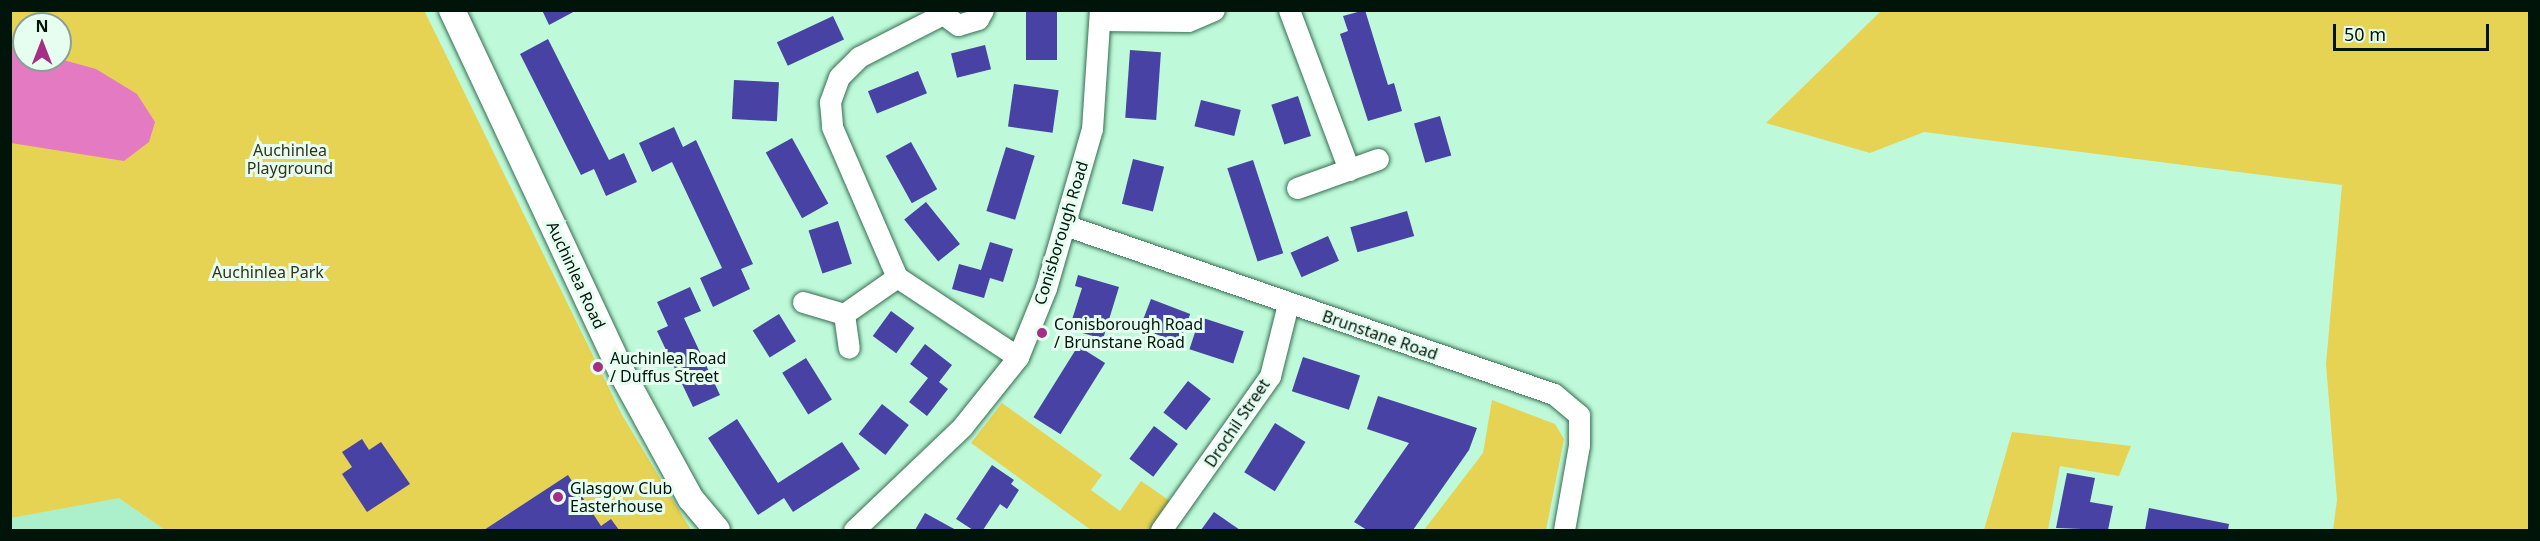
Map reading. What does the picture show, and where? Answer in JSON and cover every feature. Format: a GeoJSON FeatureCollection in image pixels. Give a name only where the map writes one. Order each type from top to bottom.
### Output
{"type":"FeatureCollection","features":[{"type":"Feature","properties":{"kind":"street","name":"Auchinlea Road"},"geometry":{"type":"LineString","coordinates":[[452,10],[623,375],[691,498],[717,531]]}},
{"type":"Feature","properties":{"kind":"street"},"geometry":{"type":"LineString","coordinates":[[983,10],[978,19],[958,25],[939,13],[859,57],[839,77],[830,102],[832,127],[897,277],[1018,357]]}},
{"type":"Feature","properties":{"kind":"street"},"geometry":{"type":"LineString","coordinates":[[1100,15],[1188,21],[1214,10]]}},
{"type":"Feature","properties":{"kind":"street"},"geometry":{"type":"LineString","coordinates":[[1289,10],[1349,170]]}},
{"type":"Feature","properties":{"kind":"street","name":"Conisborough Road"},"geometry":{"type":"LineString","coordinates":[[854,531],[962,427],[1018,357],[1065,225],[1092,129],[1100,15]]}},
{"type":"Feature","properties":{"kind":"street"},"geometry":{"type":"LineString","coordinates":[[1297,188],[1378,159]]}},
{"type":"Feature","properties":{"kind":"street","name":"Brunstane Road"},"geometry":{"type":"LineString","coordinates":[[1065,225],[1288,304],[1554,394],[1579,415],[1580,430],[1564,531]]}},
{"type":"Feature","properties":{"kind":"street"},"geometry":{"type":"LineString","coordinates":[[803,303],[844,314],[897,277]]}},
{"type":"Feature","properties":{"kind":"street","name":"Drochil Street"},"geometry":{"type":"LineString","coordinates":[[1161,531],[1270,376],[1288,304]]}},
{"type":"Feature","properties":{"kind":"street"},"geometry":{"type":"LineString","coordinates":[[844,314],[849,348]]}},
{"type":"Feature","properties":{"kind":"shaded area"},"geometry":{"type":"Polygon","coordinates":[[[10,45],[12,46],[12,72],[72,72],[72,62],[96,69],[137,94],[155,122],[149,142],[124,161],[11,143],[10,45]]]}},
{"type":"Feature","properties":{"kind":"shaded area"},"geometry":{"type":"Polygon","coordinates":[[[120,497],[165,530],[11,530],[11,518],[120,497]]]}},
{"type":"Feature","properties":{"kind":"green space","name":"Auchinlea Park"},"geometry":{"type":"Polygon","coordinates":[[[424,10],[622,415],[691,530],[165,530],[119,498],[11,518],[11,11],[424,10]]]}},
{"type":"Feature","properties":{"kind":"green space"},"geometry":{"type":"Polygon","coordinates":[[[1881,11],[2529,11],[2529,530],[2333,530],[2337,500],[2326,364],[2342,185],[1924,132],[1870,153],[1766,123],[1881,11]]]}},
{"type":"Feature","properties":{"kind":"green space"},"geometry":{"type":"Polygon","coordinates":[[[1492,400],[1555,424],[1564,439],[1546,530],[1424,530],[1483,453],[1492,400]]]}},
{"type":"Feature","properties":{"kind":"green space"},"geometry":{"type":"Polygon","coordinates":[[[1002,403],[1102,475],[1091,490],[1120,511],[1141,481],[1170,501],[1149,530],[1091,530],[971,443],[1002,403]]]}},
{"type":"Feature","properties":{"kind":"green space"},"geometry":{"type":"Polygon","coordinates":[[[2012,432],[2131,446],[2119,476],[2060,466],[2048,530],[1984,530],[2012,432]]]}},
{"type":"Feature","properties":{"kind":"building"},"geometry":{"type":"Polygon","coordinates":[[[542,10],[577,10],[549,25],[542,10]]]}},
{"type":"Feature","properties":{"kind":"building"},"geometry":{"type":"Polygon","coordinates":[[[1026,10],[1057,10],[1057,60],[1026,60],[1026,10]]]}},
{"type":"Feature","properties":{"kind":"building"},"geometry":{"type":"Polygon","coordinates":[[[1365,10],[1388,85],[1394,83],[1402,111],[1368,121],[1340,34],[1348,31],[1343,16],[1365,10]]]}},
{"type":"Feature","properties":{"kind":"building"},"geometry":{"type":"Polygon","coordinates":[[[833,16],[844,40],[788,66],[777,42],[833,16]]]}},
{"type":"Feature","properties":{"kind":"building"},"geometry":{"type":"Polygon","coordinates":[[[548,39],[609,160],[624,153],[637,182],[606,196],[594,169],[581,175],[520,54],[548,39]]]}},
{"type":"Feature","properties":{"kind":"building"},"geometry":{"type":"Polygon","coordinates":[[[985,45],[991,69],[957,78],[951,53],[985,45]]]}},
{"type":"Feature","properties":{"kind":"building"},"geometry":{"type":"Polygon","coordinates":[[[1130,50],[1161,52],[1156,120],[1125,118],[1130,50]]]}},
{"type":"Feature","properties":{"kind":"building"},"geometry":{"type":"Polygon","coordinates":[[[918,71],[927,93],[877,113],[868,91],[918,71]]]}},
{"type":"Feature","properties":{"kind":"building"},"geometry":{"type":"Polygon","coordinates":[[[734,80],[779,82],[777,121],[732,119],[734,80]]]}},
{"type":"Feature","properties":{"kind":"building"},"geometry":{"type":"Polygon","coordinates":[[[1014,84],[1059,90],[1053,133],[1008,127],[1014,84]]]}},
{"type":"Feature","properties":{"kind":"building"},"geometry":{"type":"Polygon","coordinates":[[[1298,96],[1311,136],[1284,145],[1271,105],[1298,96]]]}},
{"type":"Feature","properties":{"kind":"building"},"geometry":{"type":"Polygon","coordinates":[[[1201,100],[1241,110],[1234,136],[1194,126],[1201,100]]]}},
{"type":"Feature","properties":{"kind":"building"},"geometry":{"type":"Polygon","coordinates":[[[1440,116],[1451,155],[1425,163],[1414,123],[1440,116]]]}},
{"type":"Feature","properties":{"kind":"building"},"geometry":{"type":"Polygon","coordinates":[[[674,127],[683,147],[696,140],[753,264],[741,269],[750,289],[713,307],[700,278],[722,268],[672,162],[652,172],[639,143],[674,127]]]}},
{"type":"Feature","properties":{"kind":"building"},"geometry":{"type":"Polygon","coordinates":[[[792,138],[828,204],[802,218],[766,153],[792,138]]]}},
{"type":"Feature","properties":{"kind":"building"},"geometry":{"type":"Polygon","coordinates":[[[911,142],[937,189],[912,203],[886,156],[911,142]]]}},
{"type":"Feature","properties":{"kind":"building"},"geometry":{"type":"Polygon","coordinates":[[[1006,147],[1035,156],[1015,220],[986,211],[1006,147]]]}},
{"type":"Feature","properties":{"kind":"building"},"geometry":{"type":"Polygon","coordinates":[[[1133,159],[1164,167],[1153,211],[1122,204],[1133,159]]]}},
{"type":"Feature","properties":{"kind":"building"},"geometry":{"type":"Polygon","coordinates":[[[1253,160],[1283,253],[1258,262],[1227,168],[1253,160]]]}},
{"type":"Feature","properties":{"kind":"building"},"geometry":{"type":"Polygon","coordinates":[[[926,202],[960,244],[938,262],[904,220],[926,202]]]}},
{"type":"Feature","properties":{"kind":"building"},"geometry":{"type":"Polygon","coordinates":[[[1407,211],[1414,236],[1357,252],[1350,227],[1407,211]]]}},
{"type":"Feature","properties":{"kind":"building"},"geometry":{"type":"Polygon","coordinates":[[[838,221],[852,264],[822,273],[809,231],[838,221]]]}},
{"type":"Feature","properties":{"kind":"building"},"geometry":{"type":"Polygon","coordinates":[[[1328,236],[1339,261],[1302,277],[1291,253],[1328,236]]]}},
{"type":"Feature","properties":{"kind":"building"},"geometry":{"type":"Polygon","coordinates":[[[990,242],[1013,249],[1003,282],[990,278],[984,298],[952,289],[959,264],[981,270],[990,242]]]}},
{"type":"Feature","properties":{"kind":"building"},"geometry":{"type":"Polygon","coordinates":[[[1078,275],[1119,287],[1103,339],[1069,329],[1082,288],[1075,286],[1078,275]]]}},
{"type":"Feature","properties":{"kind":"building"},"geometry":{"type":"Polygon","coordinates":[[[690,287],[701,311],[684,318],[720,395],[693,407],[657,331],[668,326],[657,302],[690,287]]]}},
{"type":"Feature","properties":{"kind":"building"},"geometry":{"type":"Polygon","coordinates":[[[1151,299],[1190,314],[1179,343],[1140,328],[1151,299]]]}},
{"type":"Feature","properties":{"kind":"building"},"geometry":{"type":"Polygon","coordinates":[[[891,311],[914,328],[896,353],[873,336],[891,311]]]}},
{"type":"Feature","properties":{"kind":"building"},"geometry":{"type":"Polygon","coordinates":[[[779,314],[796,341],[770,358],[753,330],[779,314]]]}},
{"type":"Feature","properties":{"kind":"building"},"geometry":{"type":"Polygon","coordinates":[[[1200,317],[1244,331],[1233,364],[1189,349],[1200,317]]]}},
{"type":"Feature","properties":{"kind":"building"},"geometry":{"type":"Polygon","coordinates":[[[925,344],[952,365],[939,382],[948,389],[927,416],[909,402],[928,378],[910,364],[925,344]]]}},
{"type":"Feature","properties":{"kind":"building"},"geometry":{"type":"Polygon","coordinates":[[[1078,346],[1105,363],[1061,434],[1033,417],[1078,346]]]}},
{"type":"Feature","properties":{"kind":"building"},"geometry":{"type":"Polygon","coordinates":[[[1303,357],[1360,376],[1349,410],[1292,391],[1303,357]]]}},
{"type":"Feature","properties":{"kind":"building"},"geometry":{"type":"Polygon","coordinates":[[[806,358],[832,400],[808,414],[782,373],[806,358]]]}},
{"type":"Feature","properties":{"kind":"building"},"geometry":{"type":"Polygon","coordinates":[[[1188,381],[1211,399],[1186,430],[1163,413],[1188,381]]]}},
{"type":"Feature","properties":{"kind":"building"},"geometry":{"type":"Polygon","coordinates":[[[1378,396],[1477,428],[1469,450],[1413,530],[1367,530],[1354,522],[1409,443],[1367,429],[1378,396]]]}},
{"type":"Feature","properties":{"kind":"building"},"geometry":{"type":"Polygon","coordinates":[[[882,404],[909,425],[885,455],[859,434],[882,404]]]}},
{"type":"Feature","properties":{"kind":"building"},"geometry":{"type":"Polygon","coordinates":[[[737,419],[778,483],[842,442],[860,469],[793,512],[784,498],[758,515],[708,438],[737,419]]]}},
{"type":"Feature","properties":{"kind":"building"},"geometry":{"type":"Polygon","coordinates":[[[1275,423],[1306,442],[1275,491],[1244,472],[1275,423]]]}},
{"type":"Feature","properties":{"kind":"building"},"geometry":{"type":"Polygon","coordinates":[[[1154,426],[1178,444],[1153,477],[1129,459],[1154,426]]]}},
{"type":"Feature","properties":{"kind":"building"},"geometry":{"type":"Polygon","coordinates":[[[362,439],[369,450],[381,442],[410,484],[367,512],[342,474],[352,467],[342,452],[362,439]]]}},
{"type":"Feature","properties":{"kind":"building"},"geometry":{"type":"Polygon","coordinates":[[[992,465],[1014,480],[1011,484],[1019,490],[1007,509],[1000,504],[983,530],[973,530],[956,519],[992,465]]]}},
{"type":"Feature","properties":{"kind":"building"},"geometry":{"type":"Polygon","coordinates":[[[2067,473],[2095,478],[2090,502],[2113,506],[2108,530],[2056,528],[2067,473]]]}},
{"type":"Feature","properties":{"kind":"building","name":"Glasgow Club Easterhouse"},"geometry":{"type":"Polygon","coordinates":[[[568,475],[601,526],[611,519],[619,530],[484,530],[568,475]]]}},
{"type":"Feature","properties":{"kind":"building"},"geometry":{"type":"Polygon","coordinates":[[[2149,508],[2229,524],[2228,530],[2145,530],[2149,508]]]}},
{"type":"Feature","properties":{"kind":"building"},"geometry":{"type":"Polygon","coordinates":[[[1214,512],[1240,530],[1201,530],[1214,512]]]}},
{"type":"Feature","properties":{"kind":"building"},"geometry":{"type":"Polygon","coordinates":[[[925,513],[956,530],[915,530],[925,513]]]}},
{"type":"Feature","properties":{"kind":"place","name":"Conisborough Road / Brunstane Road"},"geometry":{"type":"Point","coordinates":[1042,333]}},
{"type":"Feature","properties":{"kind":"place","name":"Auchinlea Road / Duffus Street"},"geometry":{"type":"Point","coordinates":[598,367]}},
{"type":"Feature","properties":{"kind":"place","name":"Glasgow Club Easterhouse"},"geometry":{"type":"Point","coordinates":[558,497]}},
{"type":"Feature","properties":{"kind":"park label","name":"Auchinlea Playground"},"geometry":{"type":"Point","coordinates":[290,159]}}]}
